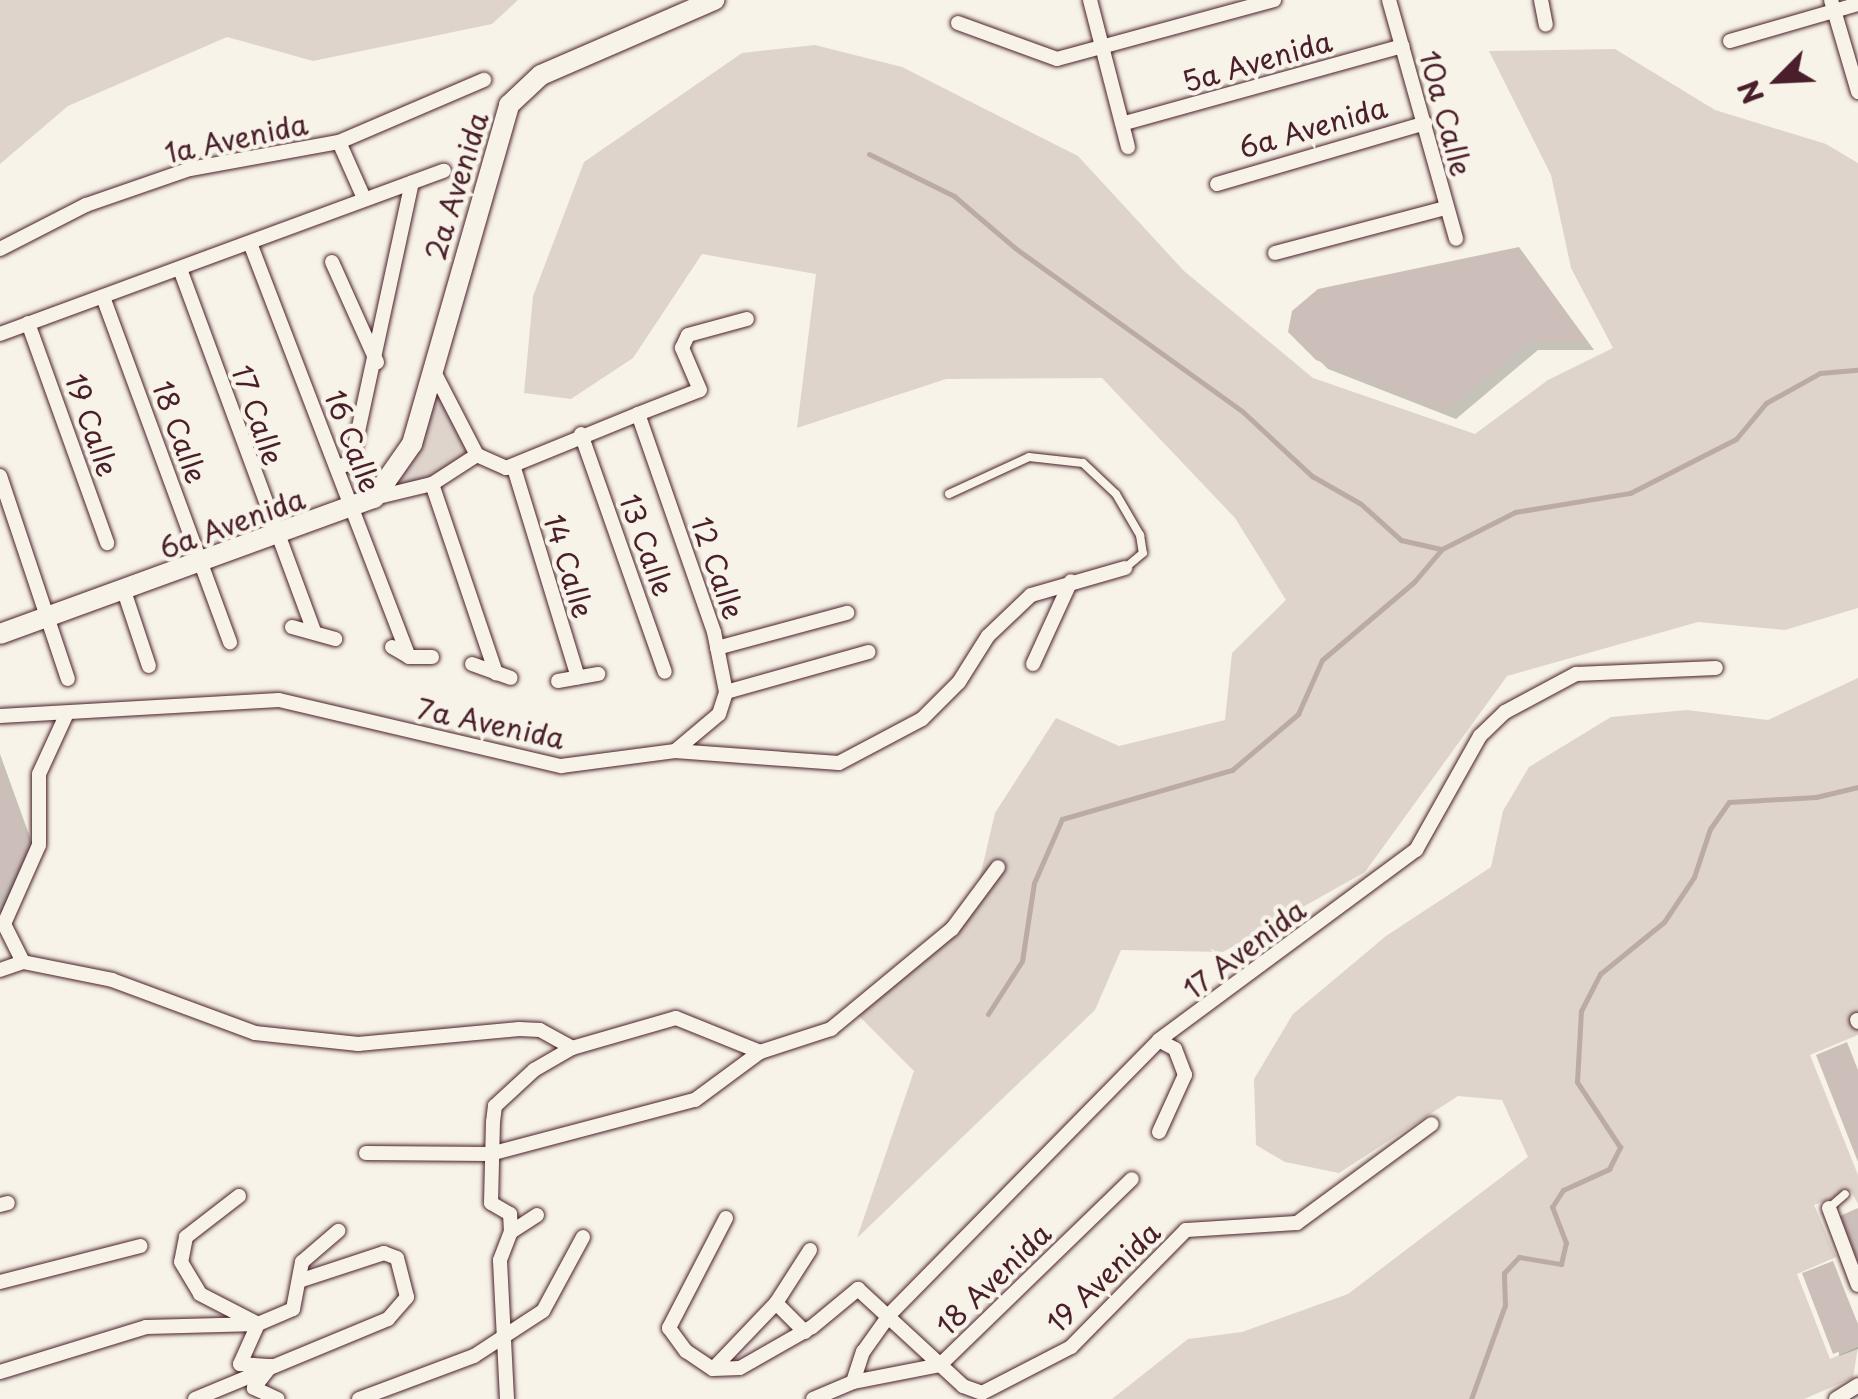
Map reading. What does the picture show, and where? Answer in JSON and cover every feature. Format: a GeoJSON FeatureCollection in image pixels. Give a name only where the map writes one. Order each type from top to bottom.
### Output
{"type":"FeatureCollection","features":[{"type":"Feature","properties":{"kind":"main road","name":"2a Avenida"},"geometry":{"type":"LineString","coordinates":[[374,498],[412,444],[496,136],[517,95],[554,68],[714,0]]}},
{"type":"Feature","properties":{"kind":"main road","name":"6a Avenida"},"geometry":{"type":"LineString","coordinates":[[0,634],[374,498]]}},
{"type":"Feature","properties":{"kind":"street"},"geometry":{"type":"LineString","coordinates":[[1090,0],[1128,147]]}},
{"type":"Feature","properties":{"kind":"street"},"geometry":{"type":"LineString","coordinates":[[958,23],[1057,59],[1274,0]]}},
{"type":"Feature","properties":{"kind":"street","name":"10a Calle"},"geometry":{"type":"LineString","coordinates":[[1389,0],[1456,239]]}},
{"type":"Feature","properties":{"kind":"street"},"geometry":{"type":"LineString","coordinates":[[1541,0],[1546,25]]}},
{"type":"Feature","properties":{"kind":"street"},"geometry":{"type":"LineString","coordinates":[[1730,42],[1832,5],[1858,4]]}},
{"type":"Feature","properties":{"kind":"street"},"geometry":{"type":"LineString","coordinates":[[1832,5],[1857,89]]}},
{"type":"Feature","properties":{"kind":"street","name":"5a Avenida"},"geometry":{"type":"LineString","coordinates":[[1124,124],[1402,46]]}},
{"type":"Feature","properties":{"kind":"street","name":"1a Avenida"},"geometry":{"type":"LineString","coordinates":[[0,250],[86,205],[190,169],[339,142],[484,80]]}},
{"type":"Feature","properties":{"kind":"street","name":"6a Avenida"},"geometry":{"type":"LineString","coordinates":[[1217,184],[1424,123]]}},
{"type":"Feature","properties":{"kind":"street"},"geometry":{"type":"LineString","coordinates":[[339,142],[363,196]]}},
{"type":"Feature","properties":{"kind":"street","name":"2a Avenida"},"geometry":{"type":"LineString","coordinates":[[0,334],[250,244],[363,196],[444,171]]}},
{"type":"Feature","properties":{"kind":"street"},"geometry":{"type":"LineString","coordinates":[[338,466],[351,464],[377,362],[412,183]]}},
{"type":"Feature","properties":{"kind":"street"},"geometry":{"type":"LineString","coordinates":[[1275,254],[1445,208]]}},
{"type":"Feature","properties":{"kind":"street","name":"16 Calle"},"geometry":{"type":"LineString","coordinates":[[250,244],[410,657]]}},
{"type":"Feature","properties":{"kind":"street"},"geometry":{"type":"LineString","coordinates":[[332,262],[377,362]]}},
{"type":"Feature","properties":{"kind":"street","name":"17 Calle"},"geometry":{"type":"LineString","coordinates":[[180,269],[274,537],[314,632]]}},
{"type":"Feature","properties":{"kind":"street","name":"18 Calle"},"geometry":{"type":"LineString","coordinates":[[103,297],[230,642]]}},
{"type":"Feature","properties":{"kind":"street"},"geometry":{"type":"LineString","coordinates":[[432,367],[477,455],[514,468],[580,434],[700,390],[683,339],[747,319]]}},
{"type":"Feature","properties":{"kind":"street","name":"19 Calle"},"geometry":{"type":"LineString","coordinates":[[28,323],[107,544]]}},
{"type":"Feature","properties":{"kind":"street","name":"12 Calle"},"geometry":{"type":"LineString","coordinates":[[638,414],[717,648],[726,692]]}},
{"type":"Feature","properties":{"kind":"street","name":"13 Calle"},"geometry":{"type":"LineString","coordinates":[[580,434],[666,672]]}},
{"type":"Feature","properties":{"kind":"street","name":"6a Avenida"},"geometry":{"type":"LineString","coordinates":[[374,498],[432,484],[477,455]]}},
{"type":"Feature","properties":{"kind":"street","name":"14 Calle"},"geometry":{"type":"LineString","coordinates":[[514,468],[578,678]]}},
{"type":"Feature","properties":{"kind":"street"},"geometry":{"type":"LineString","coordinates":[[0,476],[68,679]]}},
{"type":"Feature","properties":{"kind":"street"},"geometry":{"type":"LineString","coordinates":[[432,484],[503,676],[472,664]]}},
{"type":"Feature","properties":{"kind":"street","name":"7a Avenida"},"geometry":{"type":"LineString","coordinates":[[0,716],[279,700],[560,766],[676,750],[840,763],[922,719],[959,682],[988,636],[1032,596],[1132,564]]}},
{"type":"Feature","properties":{"kind":"street"},"geometry":{"type":"LineString","coordinates":[[1033,664],[1071,581]]}},
{"type":"Feature","properties":{"kind":"street"},"geometry":{"type":"LineString","coordinates":[[124,591],[149,666]]}},
{"type":"Feature","properties":{"kind":"street"},"geometry":{"type":"LineString","coordinates":[[717,648],[847,613]]}},
{"type":"Feature","properties":{"kind":"street"},"geometry":{"type":"LineString","coordinates":[[292,627],[335,639]]}},
{"type":"Feature","properties":{"kind":"street"},"geometry":{"type":"LineString","coordinates":[[392,647],[410,657],[432,656]]}},
{"type":"Feature","properties":{"kind":"street"},"geometry":{"type":"LineString","coordinates":[[676,750],[719,714],[726,692],[868,652]]}},
{"type":"Feature","properties":{"kind":"street","name":"17 Avenida"},"geometry":{"type":"LineString","coordinates":[[852,1382],[862,1352],[890,1314],[1160,1040],[1416,850],[1480,736],[1531,692],[1576,674],[1716,668]]}},
{"type":"Feature","properties":{"kind":"street"},"geometry":{"type":"LineString","coordinates":[[558,681],[598,674]]}},
{"type":"Feature","properties":{"kind":"street"},"geometry":{"type":"LineString","coordinates":[[23,962],[4,924],[39,845],[39,774],[67,714]]}},
{"type":"Feature","properties":{"kind":"street"},"geometry":{"type":"LineString","coordinates":[[366,1154],[490,1154],[668,1112],[714,1091],[760,1052],[831,1029],[952,930],[998,867]]}},
{"type":"Feature","properties":{"kind":"street"},"geometry":{"type":"LineString","coordinates":[[0,970],[23,962],[112,980],[256,1033],[358,1044],[519,1029],[540,1030],[572,1048]]}},
{"type":"Feature","properties":{"kind":"street"},"geometry":{"type":"LineString","coordinates":[[506,1399],[500,1260],[512,1232],[510,1214],[491,1203],[490,1154],[495,1106],[514,1085],[572,1048],[676,1018],[760,1052]]}},
{"type":"Feature","properties":{"kind":"street"},"geometry":{"type":"LineString","coordinates":[[1159,1132],[1185,1075],[1174,1049],[1160,1040]]}},
{"type":"Feature","properties":{"kind":"street","name":"19 Avenida"},"geometry":{"type":"LineString","coordinates":[[940,1365],[963,1386],[982,1393],[1071,1346],[1186,1230],[1297,1223],[1432,1124]]}},
{"type":"Feature","properties":{"kind":"street","name":"18 Avenida"},"geometry":{"type":"LineString","coordinates":[[813,1399],[852,1382],[940,1365],[1132,1180]]}},
{"type":"Feature","properties":{"kind":"street"},"geometry":{"type":"LineString","coordinates":[[240,1196],[186,1237],[181,1262],[200,1294],[258,1324]]}},
{"type":"Feature","properties":{"kind":"street"},"geometry":{"type":"LineString","coordinates":[[1829,1208],[1858,1285]]}},
{"type":"Feature","properties":{"kind":"street"},"geometry":{"type":"LineString","coordinates":[[512,1232],[537,1215]]}},
{"type":"Feature","properties":{"kind":"street"},"geometry":{"type":"LineString","coordinates":[[726,1218],[669,1328],[672,1340],[714,1368],[740,1368],[805,1332],[858,1289],[890,1314],[940,1365]]}},
{"type":"Feature","properties":{"kind":"street"},"geometry":{"type":"LineString","coordinates":[[0,1372],[146,1327],[258,1324],[293,1309],[302,1280],[302,1262],[338,1231]]}},
{"type":"Feature","properties":{"kind":"street"},"geometry":{"type":"LineString","coordinates":[[359,1399],[502,1341],[543,1311],[583,1237]]}},
{"type":"Feature","properties":{"kind":"street"},"geometry":{"type":"LineString","coordinates":[[0,1282],[140,1246]]}},
{"type":"Feature","properties":{"kind":"street"},"geometry":{"type":"LineString","coordinates":[[714,1368],[776,1303],[810,1250]]}},
{"type":"Feature","properties":{"kind":"street"},"geometry":{"type":"LineString","coordinates":[[195,1399],[388,1319],[407,1296],[397,1258],[384,1252],[302,1280]]}},
{"type":"Feature","properties":{"kind":"street"},"geometry":{"type":"LineString","coordinates":[[776,1303],[805,1332]]}},
{"type":"Feature","properties":{"kind":"street"},"geometry":{"type":"LineString","coordinates":[[258,1324],[240,1364],[271,1366]]}},
{"type":"Feature","properties":{"kind":"street"},"geometry":{"type":"LineString","coordinates":[[271,1366],[254,1388],[278,1399]]}},
{"type":"Feature","properties":{"kind":"street"},"geometry":{"type":"LineString","coordinates":[[1837,1398],[1858,1386]]}},
{"type":"Feature","properties":{"kind":"street"},"geometry":{"type":"LineString","coordinates":[[1837,1398],[1858,1395]]}},
{"type":"Feature","properties":{"kind":"lane"},"geometry":{"type":"LineString","coordinates":[[949,494],[1029,457],[1082,464],[1101,476],[1130,516],[1144,546],[1132,564]]}},
{"type":"Feature","properties":{"kind":"lane"},"geometry":{"type":"LineString","coordinates":[[1829,1208],[1845,1194]]}},
{"type":"Feature","properties":{"kind":"shaded area"},"geometry":{"type":"Polygon","coordinates":[[[0,0],[518,0],[492,24],[313,61],[227,37],[68,106],[0,164],[0,0]]]}},
{"type":"Feature","properties":{"kind":"shaded area"},"geometry":{"type":"Polygon","coordinates":[[[815,45],[902,67],[1078,156],[1184,271],[1313,378],[1475,434],[1548,380],[1613,348],[1571,268],[1551,175],[1489,51],[1615,49],[1715,110],[1826,144],[1858,163],[1858,608],[1785,630],[1698,622],[1507,676],[1365,872],[1223,952],[1121,950],[1095,1010],[857,1238],[914,1071],[858,1015],[973,907],[995,813],[1056,718],[1119,746],[1225,720],[1232,653],[1286,600],[1235,518],[1102,378],[946,379],[797,428],[816,274],[702,254],[633,358],[571,399],[524,393],[533,296],[584,162],[742,53],[815,45]]]}},
{"type":"Feature","properties":{"kind":"shaded area"},"geometry":{"type":"Polygon","coordinates":[[[431,371],[477,455],[428,485],[379,498],[407,456],[431,371]]]}},
{"type":"Feature","properties":{"kind":"shaded area"},"geometry":{"type":"Polygon","coordinates":[[[1858,678],[1858,1035],[1810,1055],[1858,1175],[1858,1204],[1851,1191],[1814,1205],[1836,1257],[1797,1274],[1830,1359],[1858,1347],[1853,1378],[1804,1399],[1112,1399],[1188,1339],[1242,1332],[1348,1294],[1528,1157],[1502,1100],[1458,1096],[1339,1173],[1285,1162],[1256,1145],[1254,1079],[1293,1014],[1386,936],[1491,867],[1503,811],[1529,767],[1611,717],[1687,710],[1768,720],[1858,678]]]}},
{"type":"Feature","properties":{"kind":"building"},"geometry":{"type":"Polygon","coordinates":[[[1519,247],[1588,342],[1529,342],[1446,412],[1316,360],[1288,332],[1292,311],[1318,289],[1519,247]]]}},
{"type":"Feature","properties":{"kind":"building"},"geometry":{"type":"Polygon","coordinates":[[[0,762],[31,847],[0,898],[0,762]]]}},
{"type":"Feature","properties":{"kind":"building"},"geometry":{"type":"Polygon","coordinates":[[[1847,1042],[1858,1070],[1858,1162],[1816,1055],[1847,1042]]]}},
{"type":"Feature","properties":{"kind":"building"},"geometry":{"type":"Polygon","coordinates":[[[1858,1208],[1858,1262],[1840,1216],[1858,1208]]]}},
{"type":"Feature","properties":{"kind":"building"},"geometry":{"type":"Polygon","coordinates":[[[1833,1261],[1858,1325],[1858,1344],[1833,1354],[1802,1273],[1833,1261]]]}},
{"type":"Feature","properties":{"kind":"waterway"},"geometry":{"type":"LineString","coordinates":[[869,154],[954,196],[1015,248],[1242,411],[1312,476],[1361,504],[1401,540],[1441,549]]}},
{"type":"Feature","properties":{"kind":"waterway"},"geometry":{"type":"LineString","coordinates":[[988,1014],[1022,961],[1034,883],[1062,819],[1232,770],[1298,714],[1322,660],[1414,582],[1442,549],[1515,512],[1630,493],[1736,439],[1766,403],[1820,373],[1858,370]]}},
{"type":"Feature","properties":{"kind":"waterway"},"geometry":{"type":"LineString","coordinates":[[1471,1399],[1505,1305],[1504,1273],[1519,1257],[1561,1264],[1566,1243],[1552,1207],[1563,1190],[1609,1169],[1620,1147],[1577,1082],[1581,1011],[1600,974],[1664,922],[1694,877],[1710,829],[1729,802],[1816,797],[1858,787]]}}]}
